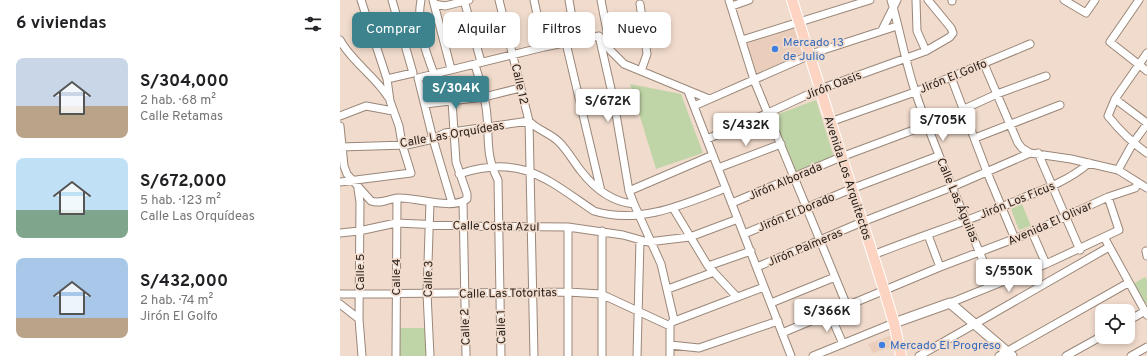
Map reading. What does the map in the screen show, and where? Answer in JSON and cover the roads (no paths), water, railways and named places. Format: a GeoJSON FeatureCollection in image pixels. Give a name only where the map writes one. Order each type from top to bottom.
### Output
{"type":"FeatureCollection","features":[{"type":"Feature","properties":{"kind":"main road","name":"Avenida Los Arquitectos"},"geometry":{"type":"LineString","coordinates":[[792,0],[884,290],[894,323],[901,356]]}},
{"type":"Feature","properties":{"kind":"street"},"geometry":{"type":"LineString","coordinates":[[340,182],[411,173],[402,144],[399,126],[390,101],[387,79],[361,0]]}},
{"type":"Feature","properties":{"kind":"street"},"geometry":{"type":"LineString","coordinates":[[392,0],[415,75],[426,104],[433,139],[452,203]]}},
{"type":"Feature","properties":{"kind":"street"},"geometry":{"type":"LineString","coordinates":[[421,0],[421,36],[434,74]]}},
{"type":"Feature","properties":{"kind":"street"},"geometry":{"type":"LineString","coordinates":[[433,2],[445,6],[466,0]]}},
{"type":"Feature","properties":{"kind":"street","name":"Calle 1"},"geometry":{"type":"LineString","coordinates":[[466,0],[484,97],[488,156],[498,180],[501,356]]}},
{"type":"Feature","properties":{"kind":"street","name":"Calle 12"},"geometry":{"type":"LineString","coordinates":[[499,0],[529,121],[534,293],[534,356]]}},
{"type":"Feature","properties":{"kind":"street"},"geometry":{"type":"LineString","coordinates":[[534,0],[537,12]]}},
{"type":"Feature","properties":{"kind":"street"},"geometry":{"type":"LineString","coordinates":[[568,0],[570,12]]}},
{"type":"Feature","properties":{"kind":"street"},"geometry":{"type":"LineString","coordinates":[[749,0],[731,3],[754,80],[847,306]]}},
{"type":"Feature","properties":{"kind":"street"},"geometry":{"type":"LineString","coordinates":[[742,40],[862,1],[870,0]]}},
{"type":"Feature","properties":{"kind":"street","name":"Calle Las Águilas"},"geometry":{"type":"LineString","coordinates":[[891,0],[894,8],[904,59],[915,92],[938,156],[980,252],[992,285]]}},
{"type":"Feature","properties":{"kind":"street"},"geometry":{"type":"LineString","coordinates":[[882,30],[897,0]]}},
{"type":"Feature","properties":{"kind":"street"},"geometry":{"type":"LineString","coordinates":[[916,0],[917,31],[926,52]]}},
{"type":"Feature","properties":{"kind":"street","name":"Jirón Oasis"},"geometry":{"type":"LineString","coordinates":[[707,139],[768,113],[820,88],[926,52],[950,37],[953,33],[951,28],[928,0]]}},
{"type":"Feature","properties":{"kind":"street"},"geometry":{"type":"LineString","coordinates":[[1064,0],[1086,13],[1095,0]]}},
{"type":"Feature","properties":{"kind":"street"},"geometry":{"type":"LineString","coordinates":[[1139,0],[1110,42],[1147,71]]}},
{"type":"Feature","properties":{"kind":"street"},"geometry":{"type":"LineString","coordinates":[[602,1],[611,51]]}},
{"type":"Feature","properties":{"kind":"street"},"geometry":{"type":"LineString","coordinates":[[433,2],[451,69]]}},
{"type":"Feature","properties":{"kind":"street"},"geometry":{"type":"LineString","coordinates":[[640,4],[647,54],[641,71]]}},
{"type":"Feature","properties":{"kind":"street"},"geometry":{"type":"LineString","coordinates":[[694,106],[809,55],[897,26]]}},
{"type":"Feature","properties":{"kind":"street"},"geometry":{"type":"LineString","coordinates":[[595,37],[599,36]]}},
{"type":"Feature","properties":{"kind":"street"},"geometry":{"type":"LineString","coordinates":[[599,36],[624,64],[709,99]]}},
{"type":"Feature","properties":{"kind":"street"},"geometry":{"type":"LineString","coordinates":[[599,36],[614,102],[629,191],[661,264],[668,289],[672,323],[670,356]]}},
{"type":"Feature","properties":{"kind":"street"},"geometry":{"type":"LineString","coordinates":[[340,40],[345,49],[380,85],[390,101]]}},
{"type":"Feature","properties":{"kind":"street","name":"Jirón El Golfo"},"geometry":{"type":"LineString","coordinates":[[830,122],[951,78],[1030,44]]}},
{"type":"Feature","properties":{"kind":"street"},"geometry":{"type":"LineString","coordinates":[[387,79],[434,74],[540,48]]}},
{"type":"Feature","properties":{"kind":"street"},"geometry":{"type":"LineString","coordinates":[[567,48],[601,192]]}},
{"type":"Feature","properties":{"kind":"street"},"geometry":{"type":"LineString","coordinates":[[1147,53],[1115,99],[1108,113],[1121,132],[1133,144],[1147,153]]}},
{"type":"Feature","properties":{"kind":"street"},"geometry":{"type":"LineString","coordinates":[[984,64],[1010,126],[1022,148],[1030,152],[1118,170],[1147,188]]}},
{"type":"Feature","properties":{"kind":"street"},"geometry":{"type":"LineString","coordinates":[[962,110],[997,94],[1046,76]]}},
{"type":"Feature","properties":{"kind":"street"},"geometry":{"type":"LineString","coordinates":[[951,78],[962,110],[975,138],[987,172],[1015,239]]}},
{"type":"Feature","properties":{"kind":"street"},"geometry":{"type":"LineString","coordinates":[[426,104],[484,97],[520,88]]}},
{"type":"Feature","properties":{"kind":"street"},"geometry":{"type":"LineString","coordinates":[[688,90],[791,356]]}},
{"type":"Feature","properties":{"kind":"street"},"geometry":{"type":"LineString","coordinates":[[1115,99],[1147,123],[1122,160],[1118,170]]}},
{"type":"Feature","properties":{"kind":"street","name":"Calle 2"},"geometry":{"type":"LineString","coordinates":[[452,101],[456,162],[467,194],[463,202],[466,356]]}},
{"type":"Feature","properties":{"kind":"street"},"geometry":{"type":"LineString","coordinates":[[582,110],[614,102]]}},
{"type":"Feature","properties":{"kind":"street"},"geometry":{"type":"LineString","coordinates":[[975,138],[1010,126],[1060,105]]}},
{"type":"Feature","properties":{"kind":"street"},"geometry":{"type":"LineString","coordinates":[[340,116],[366,106],[393,111]]}},
{"type":"Feature","properties":{"kind":"street"},"geometry":{"type":"LineString","coordinates":[[529,121],[534,127],[558,141],[569,152],[581,172],[601,192],[611,199],[622,203],[634,204]]}},
{"type":"Feature","properties":{"kind":"street","name":"Calle Las Orquídeas"},"geometry":{"type":"LineString","coordinates":[[341,147],[407,145],[433,139],[445,133],[529,121]]}},
{"type":"Feature","properties":{"kind":"street","name":"Jirón Alborada"},"geometry":{"type":"LineString","coordinates":[[732,203],[841,157],[927,125]]}},
{"type":"Feature","properties":{"kind":"street"},"geometry":{"type":"LineString","coordinates":[[340,126],[344,166],[358,188],[366,197],[375,203],[397,198],[430,202],[463,202]]}},
{"type":"Feature","properties":{"kind":"street"},"geometry":{"type":"LineString","coordinates":[[718,168],[781,144]]}},
{"type":"Feature","properties":{"kind":"street","name":"Jirón Palmeras"},"geometry":{"type":"LineString","coordinates":[[757,267],[862,222],[952,187],[1030,152]]}},
{"type":"Feature","properties":{"kind":"street"},"geometry":{"type":"LineString","coordinates":[[1038,153],[1080,250]]}},
{"type":"Feature","properties":{"kind":"street"},"geometry":{"type":"LineString","coordinates":[[629,191],[713,155]]}},
{"type":"Feature","properties":{"kind":"street","name":"Jirón El Dorado"},"geometry":{"type":"LineString","coordinates":[[744,234],[851,189],[938,156]]}},
{"type":"Feature","properties":{"kind":"street","name":"Jirón Los Ficus"},"geometry":{"type":"LineString","coordinates":[[873,255],[966,221],[1053,186],[1078,173],[1089,163]]}},
{"type":"Feature","properties":{"kind":"street"},"geometry":{"type":"LineString","coordinates":[[459,174],[491,166],[510,166],[546,178],[594,211],[639,216],[673,208],[726,188]]}},
{"type":"Feature","properties":{"kind":"street","name":"Avenida El Olivar"},"geometry":{"type":"LineString","coordinates":[[782,333],[940,267],[1032,232],[1108,197],[1135,188],[1139,183]]}},
{"type":"Feature","properties":{"kind":"street","name":"Calle 5"},"geometry":{"type":"LineString","coordinates":[[358,188],[360,202],[359,319],[362,356]]}},
{"type":"Feature","properties":{"kind":"street"},"geometry":{"type":"LineString","coordinates":[[816,356],[894,323],[950,303],[1080,250],[1119,230],[1108,197]]}},
{"type":"Feature","properties":{"kind":"street","name":"Calle 4"},"geometry":{"type":"LineString","coordinates":[[396,356],[397,198]]}},
{"type":"Feature","properties":{"kind":"street","name":"Calle 3"},"geometry":{"type":"LineString","coordinates":[[430,202],[427,293],[430,356]]}},
{"type":"Feature","properties":{"kind":"street"},"geometry":{"type":"LineString","coordinates":[[673,208],[708,266],[736,296]]}},
{"type":"Feature","properties":{"kind":"street","name":"Calle Costa Azul"},"geometry":{"type":"LineString","coordinates":[[340,233],[359,231],[396,223],[464,226],[499,225],[568,227],[602,231],[648,242],[690,237],[738,219]]}},
{"type":"Feature","properties":{"kind":"street"},"geometry":{"type":"LineString","coordinates":[[568,227],[568,356]]}},
{"type":"Feature","properties":{"kind":"street"},"geometry":{"type":"LineString","coordinates":[[602,231],[602,356]]}},
{"type":"Feature","properties":{"kind":"street"},"geometry":{"type":"LineString","coordinates":[[1032,232],[1046,264]]}},
{"type":"Feature","properties":{"kind":"street"},"geometry":{"type":"LineString","coordinates":[[928,235],[940,267]]}},
{"type":"Feature","properties":{"kind":"street"},"geometry":{"type":"LineString","coordinates":[[1104,237],[1128,283],[1146,313],[1135,318]]}},
{"type":"Feature","properties":{"kind":"street"},"geometry":{"type":"LineString","coordinates":[[637,356],[640,240]]}},
{"type":"Feature","properties":{"kind":"street"},"geometry":{"type":"LineString","coordinates":[[919,356],[1109,247]]}},
{"type":"Feature","properties":{"kind":"street"},"geometry":{"type":"LineString","coordinates":[[708,266],[751,252]]}},
{"type":"Feature","properties":{"kind":"street"},"geometry":{"type":"LineString","coordinates":[[668,289],[714,272]]}},
{"type":"Feature","properties":{"kind":"street"},"geometry":{"type":"LineString","coordinates":[[771,304],[835,277]]}},
{"type":"Feature","properties":{"kind":"street"},"geometry":{"type":"LineString","coordinates":[[950,303],[1006,355],[1128,283]]}},
{"type":"Feature","properties":{"kind":"street"},"geometry":{"type":"LineString","coordinates":[[672,323],[736,296],[764,287]]}},
{"type":"Feature","properties":{"kind":"street","name":"Calle Las Totoritas"},"geometry":{"type":"LineString","coordinates":[[340,294],[568,292],[601,294],[638,312],[672,323]]}},
{"type":"Feature","properties":{"kind":"street"},"geometry":{"type":"LineString","coordinates":[[340,304],[359,319]]}},
{"type":"Feature","properties":{"kind":"street"},"geometry":{"type":"LineString","coordinates":[[830,314],[843,344]]}},
{"type":"Feature","properties":{"kind":"street"},"geometry":{"type":"LineString","coordinates":[[670,345],[699,348],[778,321]]}},
{"type":"Feature","properties":{"kind":"street"},"geometry":{"type":"LineString","coordinates":[[1066,356],[1095,340]]}},
{"type":"Feature","properties":{"kind":"street"},"geometry":{"type":"LineString","coordinates":[[1131,356],[1147,347]]}},
{"type":"Feature","properties":{"kind":"place","name":"Mercado 13 de Julio"},"geometry":{"type":"Point","coordinates":[775,49]}},
{"type":"Feature","properties":{"kind":"place","name":"Mercado El Progreso"},"geometry":{"type":"Point","coordinates":[882,345]}}]}
